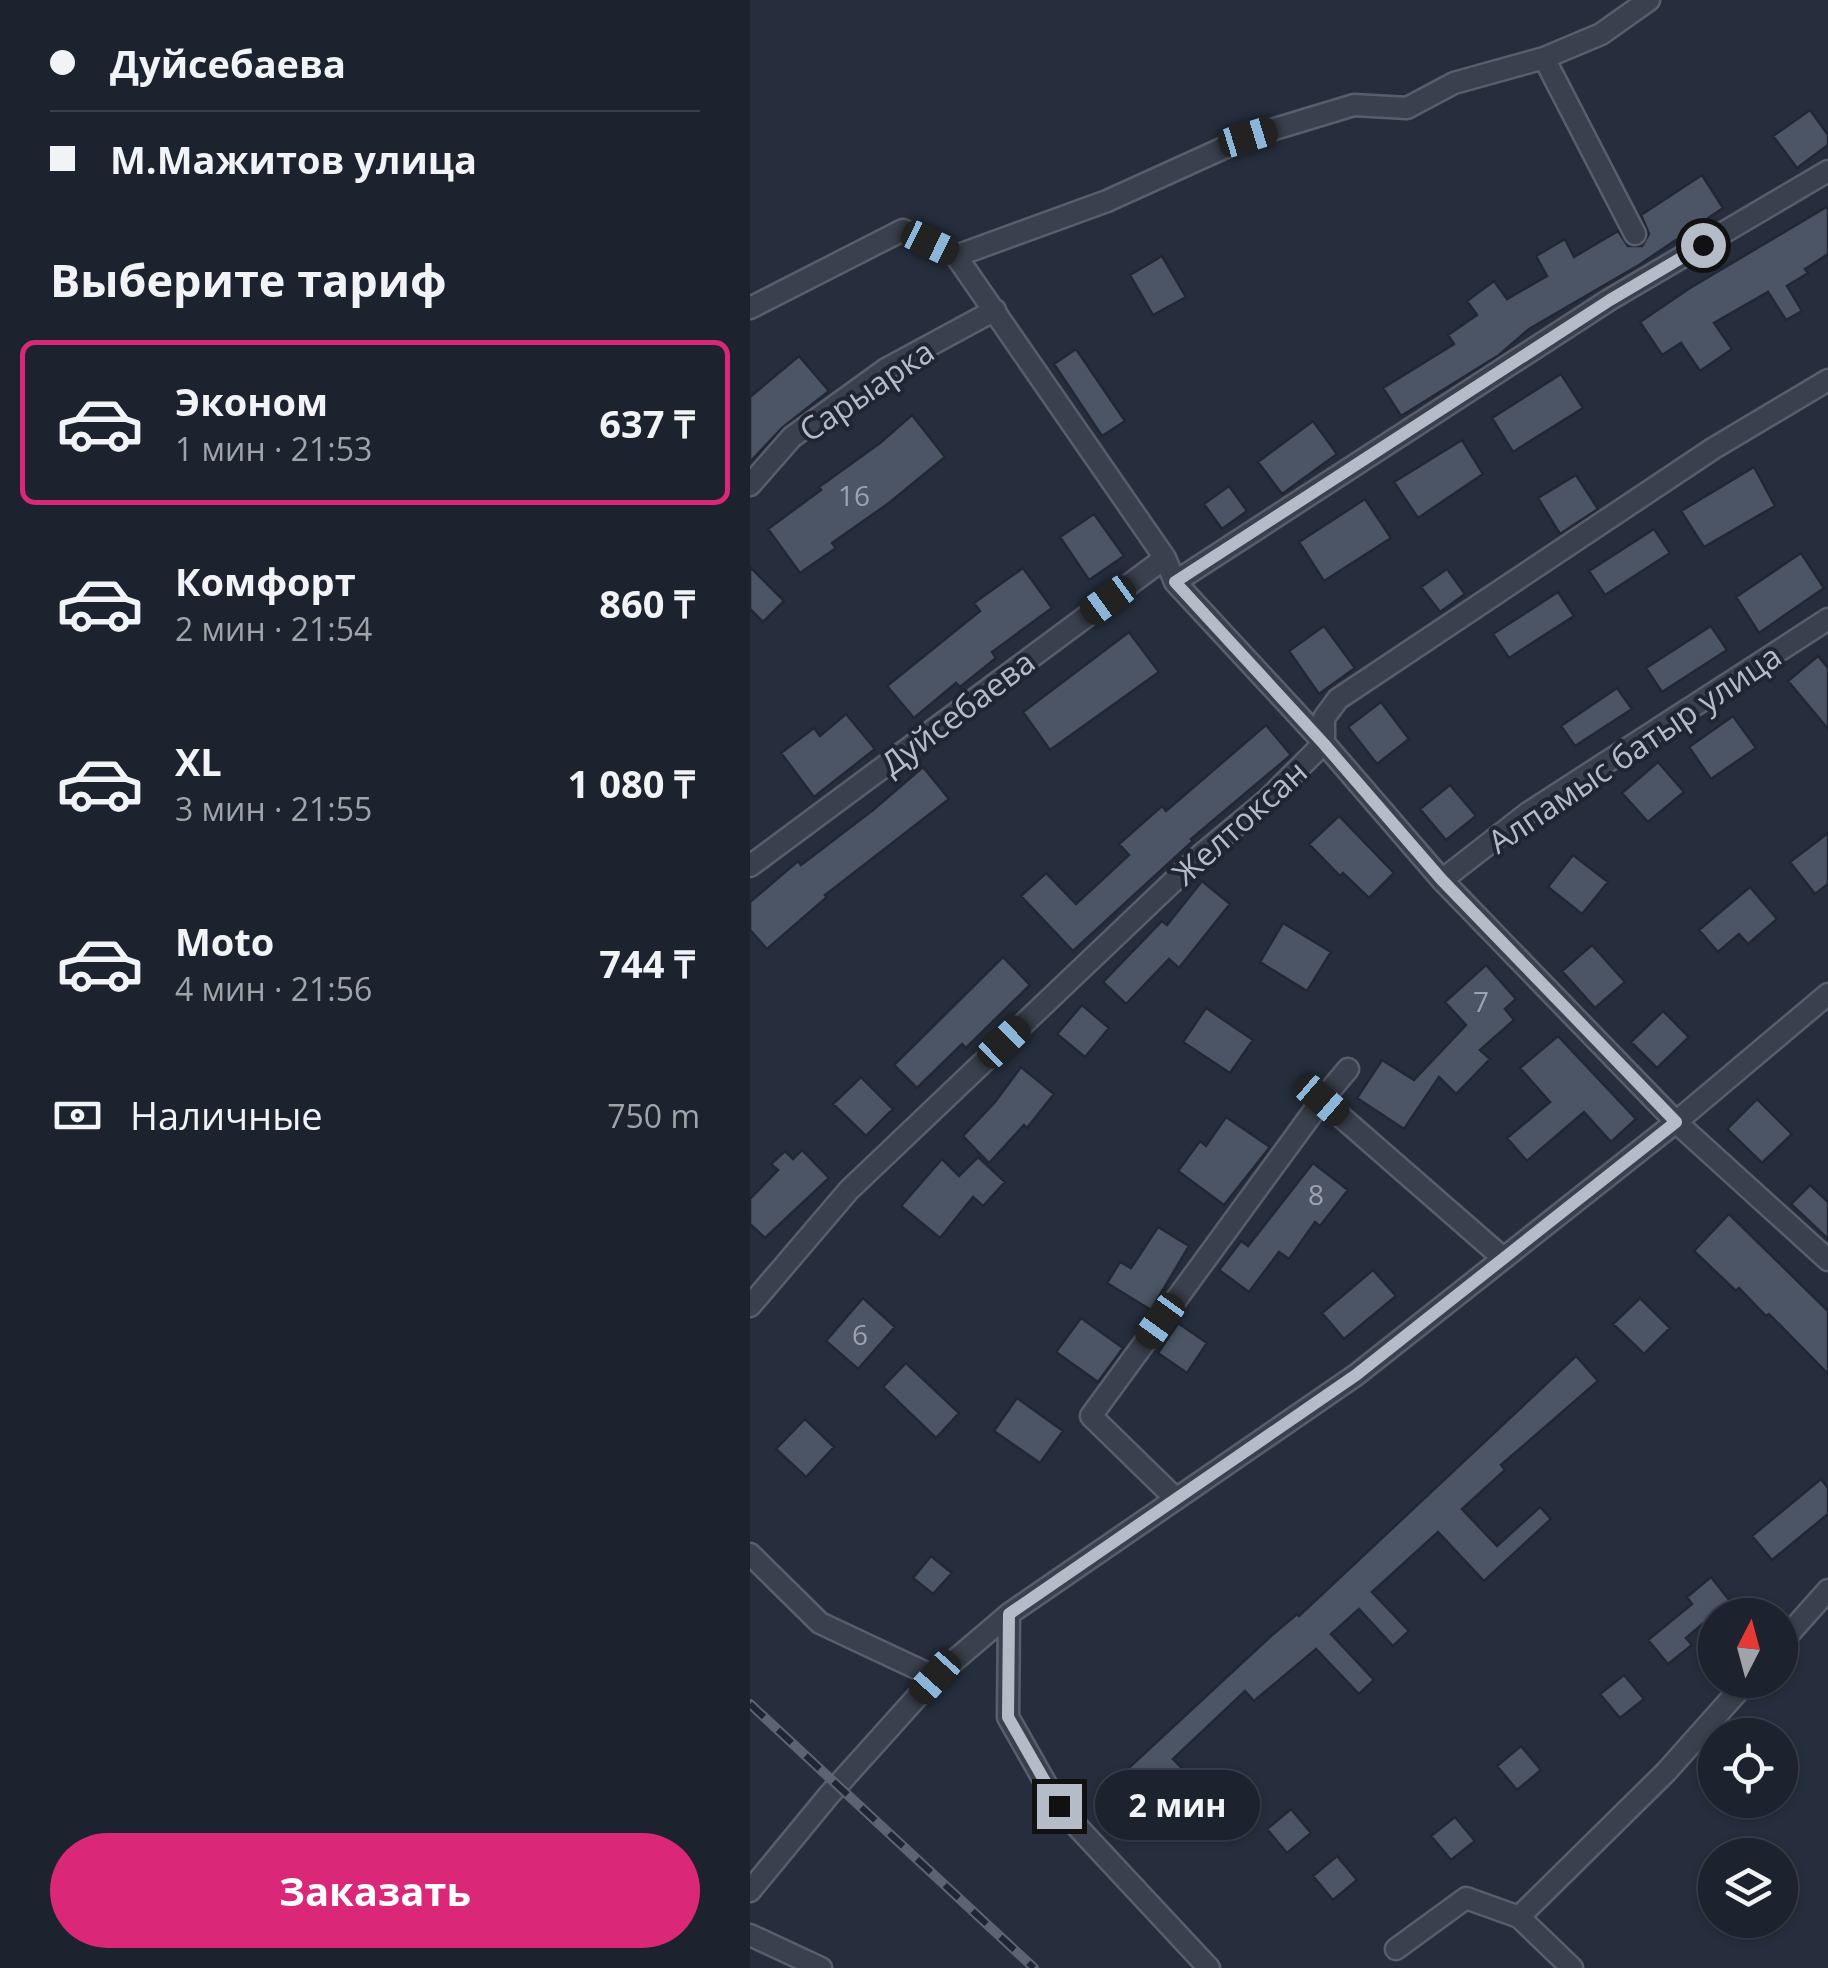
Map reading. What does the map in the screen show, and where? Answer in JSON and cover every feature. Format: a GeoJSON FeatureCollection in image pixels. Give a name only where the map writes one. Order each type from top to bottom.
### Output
{"type":"FeatureCollection","features":[{"type":"Feature","properties":{"kind":"street"},"geometry":{"type":"LineString","coordinates":[[956,256],[1107,201],[1248,137],[1354,105],[1408,108],[1454,84],[1544,58],[1601,34],[1649,0]]}},
{"type":"Feature","properties":{"kind":"street"},"geometry":{"type":"LineString","coordinates":[[1544,58],[1636,234]]}},
{"type":"Feature","properties":{"kind":"street"},"geometry":{"type":"LineString","coordinates":[[1175,582],[1610,300],[1828,172]]}},
{"type":"Feature","properties":{"kind":"street"},"geometry":{"type":"LineString","coordinates":[[750,308],[903,230],[956,256],[1166,558],[1175,582],[1442,880],[1676,1122],[1828,1260]]}},
{"type":"Feature","properties":{"kind":"street","name":"Сарыарка"},"geometry":{"type":"LineString","coordinates":[[750,485],[792,437],[886,369],[994,310]]}},
{"type":"Feature","properties":{"kind":"street","name":"Желтоксан"},"geometry":{"type":"LineString","coordinates":[[750,1306],[848,1190],[1324,744],[1324,718],[1338,699],[1714,448],[1828,380]]}},
{"type":"Feature","properties":{"kind":"street","name":"Дуйсебаева"},"geometry":{"type":"LineString","coordinates":[[750,866],[1166,558]]}},
{"type":"Feature","properties":{"kind":"street","name":"Алпамыс батыр улица"},"geometry":{"type":"LineString","coordinates":[[1442,880],[1528,812],[1828,620]]}},
{"type":"Feature","properties":{"kind":"street"},"geometry":{"type":"LineString","coordinates":[[750,1891],[829,1795],[935,1677],[1009,1614],[1356,1375],[1676,1122],[1828,994]]}},
{"type":"Feature","properties":{"kind":"street"},"geometry":{"type":"LineString","coordinates":[[1176,1499],[1091,1416],[1348,1069]]}},
{"type":"Feature","properties":{"kind":"street"},"geometry":{"type":"LineString","coordinates":[[1322,1100],[1503,1258]]}},
{"type":"Feature","properties":{"kind":"street"},"geometry":{"type":"LineString","coordinates":[[750,1554],[820,1623],[935,1677]]}},
{"type":"Feature","properties":{"kind":"street"},"geometry":{"type":"LineString","coordinates":[[1798,1624],[1828,1590]]}},
{"type":"Feature","properties":{"kind":"street"},"geometry":{"type":"LineString","coordinates":[[1009,1614],[1008,1717],[1059,1806],[1209,1968]]}},
{"type":"Feature","properties":{"kind":"street"},"geometry":{"type":"LineString","coordinates":[[1519,1917],[1666,1772],[1732,1698]]}},
{"type":"Feature","properties":{"kind":"street"},"geometry":{"type":"LineString","coordinates":[[1396,1949],[1466,1898],[1519,1917],[1572,1968]]}},
{"type":"Feature","properties":{"kind":"street"},"geometry":{"type":"LineString","coordinates":[[750,1935],[821,1968]]}},
{"type":"Feature","properties":{"kind":"building"},"geometry":{"type":"Polygon","coordinates":[[[1810,110],[1828,135],[1828,145],[1797,168],[1773,136],[1810,110]]]}},
{"type":"Feature","properties":{"kind":"building"},"geometry":{"type":"Polygon","coordinates":[[[1702,175],[1723,208],[1639,265],[1529,329],[1499,355],[1401,416],[1383,388],[1454,344],[1448,335],[1477,315],[1467,301],[1494,281],[1507,299],[1547,276],[1536,256],[1565,239],[1574,257],[1618,231],[1628,246],[1642,246],[1649,234],[1641,215],[1702,175]]]}},
{"type":"Feature","properties":{"kind":"building"},"geometry":{"type":"Polygon","coordinates":[[[1828,206],[1828,254],[1787,286],[1802,311],[1786,320],[1768,292],[1714,323],[1732,349],[1700,371],[1681,343],[1662,355],[1640,322],[1828,206]]]}},
{"type":"Feature","properties":{"kind":"building"},"geometry":{"type":"Polygon","coordinates":[[[1162,256],[1186,297],[1153,315],[1130,275],[1162,256]]]}},
{"type":"Feature","properties":{"kind":"building"},"geometry":{"type":"Polygon","coordinates":[[[1076,349],[1125,421],[1102,436],[1054,364],[1076,349]]]}},
{"type":"Feature","properties":{"kind":"building"},"geometry":{"type":"Polygon","coordinates":[[[799,356],[829,391],[782,428],[750,462],[750,397],[799,356]]]}},
{"type":"Feature","properties":{"kind":"building"},"geometry":{"type":"Polygon","coordinates":[[[1561,374],[1583,408],[1513,452],[1492,418],[1561,374]]]}},
{"type":"Feature","properties":{"kind":"building"},"geometry":{"type":"Polygon","coordinates":[[[912,415],[945,457],[832,543],[836,548],[800,573],[768,529],[912,415]]]}},
{"type":"Feature","properties":{"kind":"building"},"geometry":{"type":"Polygon","coordinates":[[[1313,421],[1337,454],[1282,494],[1258,462],[1313,421]]]}},
{"type":"Feature","properties":{"kind":"building"},"geometry":{"type":"Polygon","coordinates":[[[1462,440],[1483,474],[1418,518],[1394,482],[1462,440]]]}},
{"type":"Feature","properties":{"kind":"building"},"geometry":{"type":"Polygon","coordinates":[[[1754,467],[1775,506],[1704,547],[1681,511],[1754,467]]]}},
{"type":"Feature","properties":{"kind":"building"},"geometry":{"type":"Polygon","coordinates":[[[1576,475],[1598,509],[1560,534],[1538,498],[1576,475]]]}},
{"type":"Feature","properties":{"kind":"building"},"geometry":{"type":"Polygon","coordinates":[[[1229,486],[1247,511],[1222,529],[1204,504],[1229,486]]]}},
{"type":"Feature","properties":{"kind":"building"},"geometry":{"type":"Polygon","coordinates":[[[1365,499],[1391,538],[1324,581],[1299,542],[1365,499]]]}},
{"type":"Feature","properties":{"kind":"building"},"geometry":{"type":"Polygon","coordinates":[[[1094,514],[1124,556],[1089,580],[1060,537],[1094,514]]]}},
{"type":"Feature","properties":{"kind":"building"},"geometry":{"type":"Polygon","coordinates":[[[1654,529],[1670,553],[1605,595],[1589,571],[1654,529]]]}},
{"type":"Feature","properties":{"kind":"building"},"geometry":{"type":"Polygon","coordinates":[[[1801,553],[1824,588],[1759,633],[1736,597],[1801,553]]]}},
{"type":"Feature","properties":{"kind":"building"},"geometry":{"type":"Polygon","coordinates":[[[750,567],[784,601],[763,622],[750,609],[750,567]]]}},
{"type":"Feature","properties":{"kind":"building"},"geometry":{"type":"Polygon","coordinates":[[[1023,568],[1052,608],[992,652],[996,658],[960,687],[956,683],[914,718],[887,686],[980,611],[974,603],[1023,568]]]}},
{"type":"Feature","properties":{"kind":"building"},"geometry":{"type":"Polygon","coordinates":[[[1447,569],[1465,594],[1440,612],[1421,587],[1447,569]]]}},
{"type":"Feature","properties":{"kind":"building"},"geometry":{"type":"Polygon","coordinates":[[[1558,592],[1574,616],[1509,658],[1493,634],[1558,592]]]}},
{"type":"Feature","properties":{"kind":"building"},"geometry":{"type":"Polygon","coordinates":[[[1324,626],[1355,668],[1319,694],[1289,651],[1324,626]]]}},
{"type":"Feature","properties":{"kind":"building"},"geometry":{"type":"Polygon","coordinates":[[[1711,626],[1727,650],[1662,692],[1646,668],[1711,626]]]}},
{"type":"Feature","properties":{"kind":"building"},"geometry":{"type":"Polygon","coordinates":[[[1129,632],[1159,672],[1050,750],[1023,712],[1129,632]]]}},
{"type":"Feature","properties":{"kind":"building"},"geometry":{"type":"Polygon","coordinates":[[[1818,656],[1828,668],[1828,729],[1788,681],[1818,656]]]}},
{"type":"Feature","properties":{"kind":"building"},"geometry":{"type":"Polygon","coordinates":[[[1617,688],[1632,709],[1575,746],[1561,726],[1617,688]]]}},
{"type":"Feature","properties":{"kind":"building"},"geometry":{"type":"Polygon","coordinates":[[[1381,702],[1409,739],[1377,764],[1348,727],[1381,702]]]}},
{"type":"Feature","properties":{"kind":"building"},"geometry":{"type":"Polygon","coordinates":[[[846,714],[875,749],[814,797],[781,753],[814,728],[820,736],[846,714]]]}},
{"type":"Feature","properties":{"kind":"building"},"geometry":{"type":"Polygon","coordinates":[[[1733,716],[1756,748],[1711,779],[1689,747],[1733,716]]]}},
{"type":"Feature","properties":{"kind":"building"},"geometry":{"type":"Polygon","coordinates":[[[1266,725],[1291,755],[1191,839],[1073,951],[1021,896],[1046,873],[1076,904],[1129,855],[1119,844],[1162,806],[1166,811],[1266,725]]]}},
{"type":"Feature","properties":{"kind":"building"},"geometry":{"type":"Polygon","coordinates":[[[1658,762],[1684,792],[1648,822],[1622,793],[1658,762]]]}},
{"type":"Feature","properties":{"kind":"building"},"geometry":{"type":"Polygon","coordinates":[[[923,767],[949,799],[825,895],[767,949],[750,930],[750,902],[798,861],[801,865],[873,810],[923,767]]]}},
{"type":"Feature","properties":{"kind":"building"},"geometry":{"type":"Polygon","coordinates":[[[1450,785],[1476,816],[1446,840],[1420,809],[1450,785]]]}},
{"type":"Feature","properties":{"kind":"building"},"geometry":{"type":"Polygon","coordinates":[[[1339,816],[1394,873],[1369,898],[1343,873],[1340,876],[1309,844],[1339,816]]]}},
{"type":"Feature","properties":{"kind":"building"},"geometry":{"type":"Polygon","coordinates":[[[1828,833],[1828,884],[1815,894],[1790,862],[1828,833]]]}},
{"type":"Feature","properties":{"kind":"building"},"geometry":{"type":"Polygon","coordinates":[[[1573,855],[1608,882],[1582,914],[1548,887],[1573,855]]]}},
{"type":"Feature","properties":{"kind":"building"},"geometry":{"type":"Polygon","coordinates":[[[1202,881],[1230,904],[1179,968],[1169,959],[1126,1004],[1103,982],[1162,921],[1167,925],[1202,881]]]}},
{"type":"Feature","properties":{"kind":"building"},"geometry":{"type":"Polygon","coordinates":[[[1750,887],[1777,919],[1748,944],[1739,934],[1718,952],[1699,930],[1750,887]]]}},
{"type":"Feature","properties":{"kind":"building"},"geometry":{"type":"Polygon","coordinates":[[[1283,923],[1331,952],[1307,991],[1260,962],[1283,923]]]}},
{"type":"Feature","properties":{"kind":"building"},"geometry":{"type":"Polygon","coordinates":[[[1592,945],[1625,982],[1595,1008],[1562,971],[1592,945]]]}},
{"type":"Feature","properties":{"kind":"building"},"geometry":{"type":"Polygon","coordinates":[[[1003,957],[1030,985],[966,1048],[962,1044],[917,1088],[894,1065],[1003,957]]]}},
{"type":"Feature","properties":{"kind":"building"},"geometry":{"type":"Polygon","coordinates":[[[1486,965],[1516,999],[1505,1009],[1514,1020],[1480,1050],[1490,1059],[1456,1094],[1439,1077],[1404,1129],[1357,1098],[1382,1060],[1414,1080],[1466,1025],[1445,1002],[1486,965]]]}},
{"type":"Feature","properties":{"kind":"building"},"geometry":{"type":"Polygon","coordinates":[[[1082,1005],[1109,1028],[1085,1057],[1057,1034],[1082,1005]]]}},
{"type":"Feature","properties":{"kind":"building"},"geometry":{"type":"Polygon","coordinates":[[[1206,1008],[1253,1040],[1230,1073],[1183,1042],[1206,1008]]]}},
{"type":"Feature","properties":{"kind":"building"},"geometry":{"type":"Polygon","coordinates":[[[1663,1011],[1689,1037],[1657,1068],[1631,1042],[1663,1011]]]}},
{"type":"Feature","properties":{"kind":"building"},"geometry":{"type":"Polygon","coordinates":[[[1558,1036],[1636,1119],[1611,1142],[1584,1112],[1527,1161],[1507,1138],[1550,1102],[1520,1068],[1558,1036]]]}},
{"type":"Feature","properties":{"kind":"building"},"geometry":{"type":"Polygon","coordinates":[[[1021,1067],[1054,1094],[1027,1128],[1024,1125],[989,1163],[963,1136],[1021,1067]]]}},
{"type":"Feature","properties":{"kind":"building"},"geometry":{"type":"Polygon","coordinates":[[[861,1077],[893,1109],[866,1136],[833,1104],[861,1077]]]}},
{"type":"Feature","properties":{"kind":"building"},"geometry":{"type":"Polygon","coordinates":[[[1757,1099],[1792,1134],[1762,1163],[1727,1129],[1757,1099]]]}},
{"type":"Feature","properties":{"kind":"building"},"geometry":{"type":"Polygon","coordinates":[[[1226,1117],[1270,1147],[1224,1205],[1178,1171],[1200,1141],[1206,1146],[1226,1117]]]}},
{"type":"Feature","properties":{"kind":"building"},"geometry":{"type":"Polygon","coordinates":[[[802,1150],[829,1178],[765,1238],[750,1224],[750,1199],[778,1170],[771,1164],[785,1151],[793,1159],[802,1150]]]}},
{"type":"Feature","properties":{"kind":"building"},"geometry":{"type":"Polygon","coordinates":[[[978,1157],[1005,1182],[983,1206],[973,1197],[940,1238],[901,1206],[942,1159],[959,1176],[978,1157]]]}},
{"type":"Feature","properties":{"kind":"building"},"geometry":{"type":"Polygon","coordinates":[[[1313,1163],[1348,1190],[1320,1226],[1315,1222],[1289,1259],[1279,1252],[1249,1292],[1219,1270],[1241,1241],[1248,1246],[1313,1163]]]}},
{"type":"Feature","properties":{"kind":"building"},"geometry":{"type":"Polygon","coordinates":[[[1810,1185],[1828,1202],[1828,1239],[1791,1204],[1810,1185]]]}},
{"type":"Feature","properties":{"kind":"building"},"geometry":{"type":"Polygon","coordinates":[[[1729,1214],[1828,1311],[1828,1374],[1769,1314],[1766,1316],[1739,1288],[1736,1291],[1694,1251],[1729,1214]]]}},
{"type":"Feature","properties":{"kind":"building"},"geometry":{"type":"Polygon","coordinates":[[[1158,1227],[1189,1246],[1151,1310],[1107,1283],[1120,1262],[1131,1268],[1158,1227]]]}},
{"type":"Feature","properties":{"kind":"building"},"geometry":{"type":"Polygon","coordinates":[[[1373,1270],[1396,1296],[1344,1339],[1322,1313],[1373,1270]]]}},
{"type":"Feature","properties":{"kind":"building"},"geometry":{"type":"Polygon","coordinates":[[[863,1298],[895,1327],[858,1369],[826,1341],[863,1298]]]}},
{"type":"Feature","properties":{"kind":"building"},"geometry":{"type":"Polygon","coordinates":[[[1640,1298],[1670,1328],[1644,1354],[1613,1324],[1640,1298]]]}},
{"type":"Feature","properties":{"kind":"building"},"geometry":{"type":"Polygon","coordinates":[[[1081,1318],[1123,1348],[1098,1382],[1056,1352],[1081,1318]]]}},
{"type":"Feature","properties":{"kind":"building"},"geometry":{"type":"Polygon","coordinates":[[[1178,1323],[1207,1343],[1187,1373],[1158,1353],[1178,1323]]]}},
{"type":"Feature","properties":{"kind":"building"},"geometry":{"type":"Polygon","coordinates":[[[1576,1356],[1598,1381],[1501,1465],[1505,1470],[1462,1509],[1497,1546],[1540,1507],[1551,1519],[1484,1581],[1438,1532],[1372,1592],[1409,1631],[1393,1646],[1359,1609],[1331,1634],[1374,1680],[1359,1694],[1316,1649],[1254,1701],[1245,1691],[1173,1759],[1183,1769],[1146,1803],[1120,1776],[1271,1636],[1299,1616],[1576,1356]]]}},
{"type":"Feature","properties":{"kind":"building"},"geometry":{"type":"Polygon","coordinates":[[[906,1363],[959,1413],[936,1438],[883,1387],[906,1363]]]}},
{"type":"Feature","properties":{"kind":"building"},"geometry":{"type":"Polygon","coordinates":[[[1017,1398],[1063,1431],[1040,1463],[994,1431],[1017,1398]]]}},
{"type":"Feature","properties":{"kind":"building"},"geometry":{"type":"Polygon","coordinates":[[[805,1419],[834,1447],[806,1477],[776,1449],[805,1419]]]}},
{"type":"Feature","properties":{"kind":"building"},"geometry":{"type":"Polygon","coordinates":[[[1821,1479],[1828,1488],[1828,1514],[1772,1560],[1752,1536],[1821,1479]]]}},
{"type":"Feature","properties":{"kind":"building"},"geometry":{"type":"Polygon","coordinates":[[[931,1556],[952,1573],[933,1594],[913,1578],[931,1556]]]}},
{"type":"Feature","properties":{"kind":"building"},"geometry":{"type":"Polygon","coordinates":[[[1711,1577],[1728,1598],[1698,1598],[1698,1628],[1686,1638],[1692,1645],[1668,1664],[1648,1640],[1692,1604],[1687,1597],[1711,1577]]]}},
{"type":"Feature","properties":{"kind":"building"},"geometry":{"type":"Polygon","coordinates":[[[1624,1675],[1644,1699],[1620,1718],[1600,1694],[1624,1675]]]}},
{"type":"Feature","properties":{"kind":"building"},"geometry":{"type":"Polygon","coordinates":[[[1521,1746],[1541,1770],[1517,1790],[1497,1766],[1521,1746]]]}},
{"type":"Feature","properties":{"kind":"building"},"geometry":{"type":"Polygon","coordinates":[[[1291,1809],[1311,1833],[1287,1853],[1267,1829],[1291,1809]]]}},
{"type":"Feature","properties":{"kind":"building"},"geometry":{"type":"Polygon","coordinates":[[[1455,1817],[1475,1841],[1451,1860],[1431,1836],[1455,1817]]]}},
{"type":"Feature","properties":{"kind":"building"},"geometry":{"type":"Polygon","coordinates":[[[1337,1856],[1357,1880],[1333,1900],[1313,1876],[1337,1856]]]}},
{"type":"Feature","properties":{"kind":"railway"},"geometry":{"type":"LineString","coordinates":[[750,1704],[1034,1968]]}},
{"type":"Feature","properties":{"kind":"route"},"geometry":{"type":"LineString","coordinates":[[1059,1806],[1008,1717],[1009,1614],[1356,1375],[1676,1122],[1442,880],[1175,582],[1610,300],[1703,245]]}}]}
